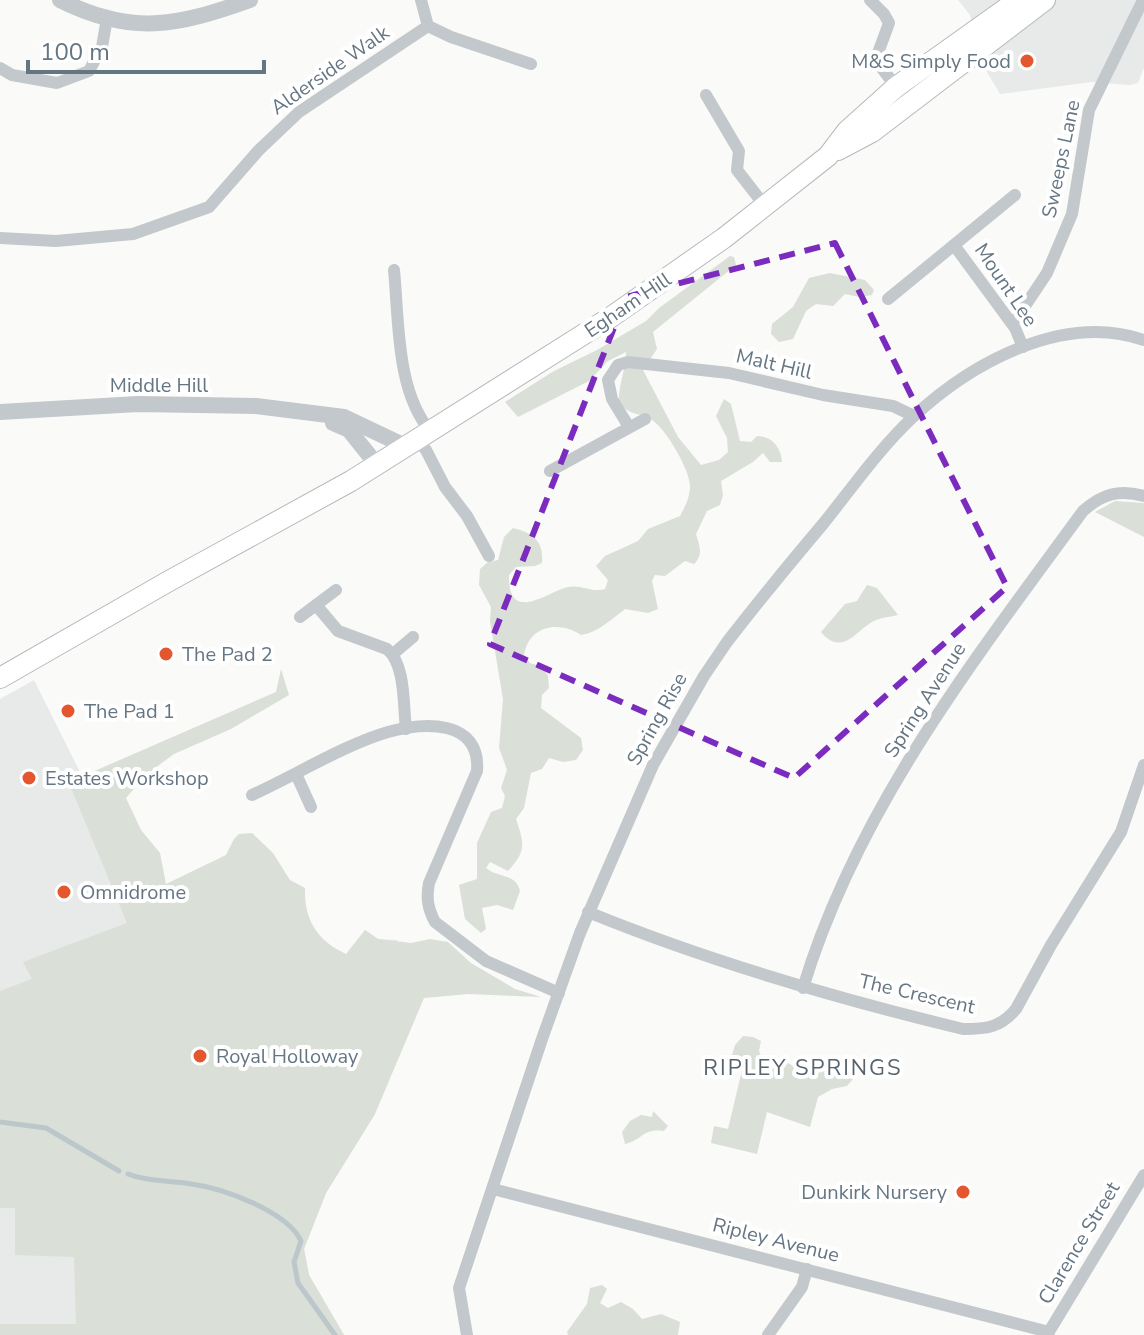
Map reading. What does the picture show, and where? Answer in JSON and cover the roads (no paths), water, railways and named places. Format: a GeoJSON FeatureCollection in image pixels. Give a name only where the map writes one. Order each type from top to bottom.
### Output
{"type":"FeatureCollection","features":[{"type":"Feature","properties":{"kind":"main road","name":"Egham Hill"},"geometry":{"type":"LineString","coordinates":[[0,678],[377,465],[611,317],[724,238],[828,156],[872,132],[902,95],[1018,0]]}},
{"type":"Feature","properties":{"kind":"main road","name":"Egham Hill"},"geometry":{"type":"LineString","coordinates":[[902,95],[990,44],[1045,0]]}},
{"type":"Feature","properties":{"kind":"street"},"geometry":{"type":"LineString","coordinates":[[60,0],[82,11],[145,24],[189,21],[250,0]]}},
{"type":"Feature","properties":{"kind":"street"},"geometry":{"type":"LineString","coordinates":[[421,0],[428,26],[531,64]]}},
{"type":"Feature","properties":{"kind":"street"},"geometry":{"type":"LineString","coordinates":[[870,0],[887,18],[888,28],[879,47],[878,63],[902,95]]}},
{"type":"Feature","properties":{"kind":"street","name":"Sweeps Lane"},"geometry":{"type":"LineString","coordinates":[[1011,322],[1056,255],[1072,214],[1089,110],[1143,0]]}},
{"type":"Feature","properties":{"kind":"street"},"geometry":{"type":"LineString","coordinates":[[0,68],[12,75],[57,83],[89,71],[102,47],[107,18]]}},
{"type":"Feature","properties":{"kind":"street","name":"Alderside Walk"},"geometry":{"type":"LineString","coordinates":[[0,238],[56,241],[133,234],[209,207],[258,151],[299,112],[428,26]]}},
{"type":"Feature","properties":{"kind":"street"},"geometry":{"type":"LineString","coordinates":[[706,95],[739,151],[737,170],[765,206]]}},
{"type":"Feature","properties":{"kind":"street","name":"Mount Lee"},"geometry":{"type":"LineString","coordinates":[[888,299],[1015,195]]}},
{"type":"Feature","properties":{"kind":"street","name":"Mount Lee"},"geometry":{"type":"LineString","coordinates":[[954,245],[1011,322],[1023,347]]}},
{"type":"Feature","properties":{"kind":"street"},"geometry":{"type":"LineString","coordinates":[[394,270],[405,384],[423,422],[418,440],[489,556]]}},
{"type":"Feature","properties":{"kind":"street","name":"Spring Rise"},"geometry":{"type":"LineString","coordinates":[[467,1335],[459,1288],[588,912],[653,765],[704,676],[763,595],[885,447],[914,416],[953,386],[994,361],[1047,339],[1097,331],[1144,340]]}},
{"type":"Feature","properties":{"kind":"street","name":"Malt Hill"},"geometry":{"type":"LineString","coordinates":[[629,427],[609,390],[608,380],[615,368],[623,363],[729,373],[823,395],[893,406],[914,416]]}},
{"type":"Feature","properties":{"kind":"street","name":"Middle Hill"},"geometry":{"type":"LineString","coordinates":[[0,412],[90,406],[256,406],[344,417],[418,440]]}},
{"type":"Feature","properties":{"kind":"street","name":"Middle Hill"},"geometry":{"type":"LineString","coordinates":[[317,415],[349,430],[377,465]]}},
{"type":"Feature","properties":{"kind":"street"},"geometry":{"type":"LineString","coordinates":[[550,471],[645,419]]}},
{"type":"Feature","properties":{"kind":"street","name":"Spring Avenue"},"geometry":{"type":"LineString","coordinates":[[803,988],[826,923],[866,835],[944,703],[1083,511],[1114,493],[1144,496]]}},
{"type":"Feature","properties":{"kind":"street"},"geometry":{"type":"LineString","coordinates":[[300,617],[336,590]]}},
{"type":"Feature","properties":{"kind":"street"},"geometry":{"type":"LineString","coordinates":[[316,605],[338,631],[393,654],[401,681],[406,729]]}},
{"type":"Feature","properties":{"kind":"street"},"geometry":{"type":"LineString","coordinates":[[393,654],[413,637]]}},
{"type":"Feature","properties":{"kind":"street"},"geometry":{"type":"LineString","coordinates":[[252,795],[372,738],[406,729],[440,727],[466,736],[477,755],[474,779],[429,883],[428,906],[435,922],[486,961],[559,993]]}},
{"type":"Feature","properties":{"kind":"street","name":"The Crescent"},"geometry":{"type":"LineString","coordinates":[[588,912],[679,948],[803,988],[963,1029],[989,1029],[999,1025],[1016,1009],[1051,945],[1121,832],[1144,765]]}},
{"type":"Feature","properties":{"kind":"street"},"geometry":{"type":"LineString","coordinates":[[296,774],[311,807]]}},
{"type":"Feature","properties":{"kind":"street","name":"Clarence Street"},"geometry":{"type":"LineString","coordinates":[[1048,1334],[1144,1175]]}},
{"type":"Feature","properties":{"kind":"street","name":"Ripley Avenue"},"geometry":{"type":"LineString","coordinates":[[493,1189],[1048,1334]]}},
{"type":"Feature","properties":{"kind":"street"},"geometry":{"type":"LineString","coordinates":[[768,1335],[802,1287],[807,1269]]}},
{"type":"Feature","properties":{"kind":"waterway"},"geometry":{"type":"LineString","coordinates":[[0,1122],[46,1128],[119,1171]]}},
{"type":"Feature","properties":{"kind":"waterway"},"geometry":{"type":"LineString","coordinates":[[128,1174],[219,1190],[252,1203],[282,1220],[301,1241],[294,1262],[298,1283],[335,1335]]}},
{"type":"Feature","properties":{"kind":"place","name":"M&S Simply Food"},"geometry":{"type":"Point","coordinates":[1027,61]}},
{"type":"Feature","properties":{"kind":"place","name":"The Pad 2"},"geometry":{"type":"Point","coordinates":[166,654]}},
{"type":"Feature","properties":{"kind":"place","name":"The Pad 1"},"geometry":{"type":"Point","coordinates":[68,711]}},
{"type":"Feature","properties":{"kind":"place","name":"Estates Workshop"},"geometry":{"type":"Point","coordinates":[29,778]}},
{"type":"Feature","properties":{"kind":"place","name":"Omnidrome"},"geometry":{"type":"Point","coordinates":[64,892]}},
{"type":"Feature","properties":{"kind":"place","name":"Royal Holloway"},"geometry":{"type":"Point","coordinates":[200,1056]}},
{"type":"Feature","properties":{"kind":"place","name":"Dunkirk Nursery"},"geometry":{"type":"Point","coordinates":[963,1192]}},
{"type":"Feature","properties":{"kind":"district","name":"RIPLEY SPRINGS"},"geometry":{"type":"Point","coordinates":[803,1068]}}]}
